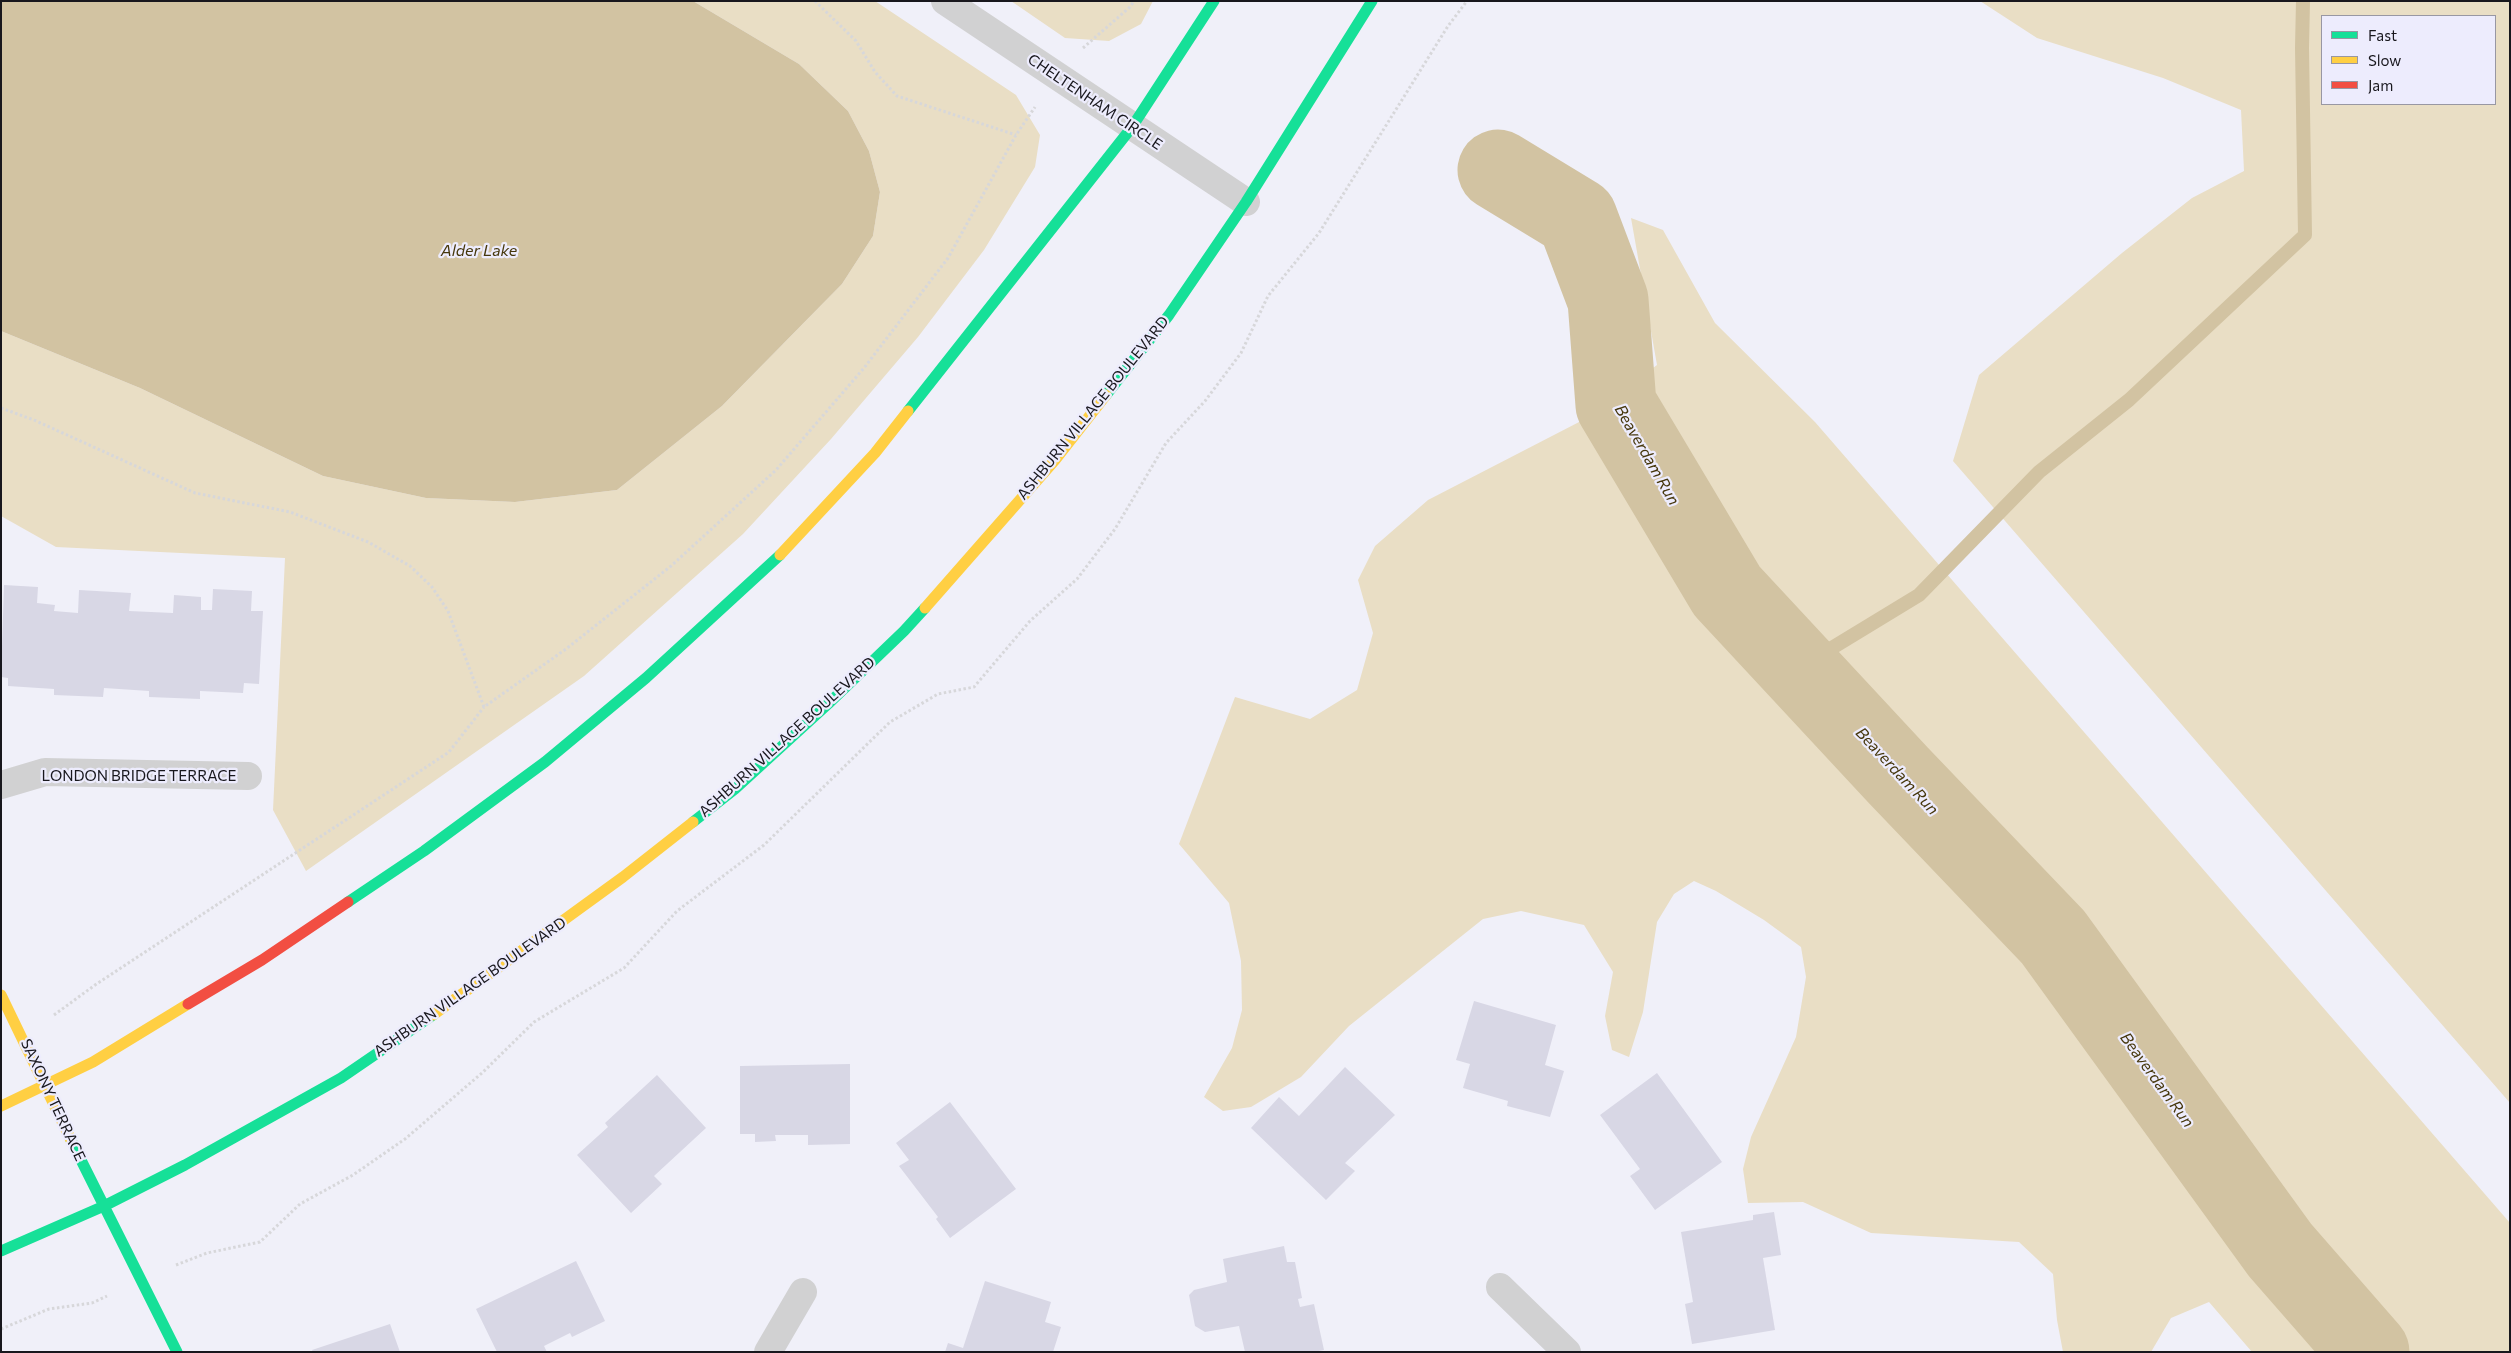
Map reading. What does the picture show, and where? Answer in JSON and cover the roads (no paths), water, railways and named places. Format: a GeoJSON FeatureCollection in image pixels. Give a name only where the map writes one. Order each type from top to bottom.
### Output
{"type":"FeatureCollection","features":[{"type":"Feature","properties":{"kind":"main road"},"geometry":{"type":"LineString","coordinates":[[1,1106],[93,1062],[262,960],[424,851],[545,762],[646,678],[735,598],[807,528],[874,453],[1132,127],[1214,1]]}},
{"type":"Feature","properties":{"kind":"main road","name":"ASHBURN VILLAGE BOULEVARD"},"geometry":{"type":"LineString","coordinates":[[1,1251],[104,1206],[185,1165],[340,1078],[534,943],[735,789],[904,631],[1055,460],[1169,315],[1246,202],[1372,1]]}},
{"type":"Feature","properties":{"kind":"main road","name":"SAXONY TERRACE"},"geometry":{"type":"LineString","coordinates":[[1,995],[23,1037],[44,1086],[177,1352]]}},
{"type":"Feature","properties":{"kind":"street","name":"CHELTENHAM CIRCLE"},"geometry":{"type":"LineString","coordinates":[[945,1],[1246,202]]}},
{"type":"Feature","properties":{"kind":"street","name":"LONDON BRIDGE TERRACE"},"geometry":{"type":"LineString","coordinates":[[1,785],[45,772],[248,776]]}},
{"type":"Feature","properties":{"kind":"street"},"geometry":{"type":"LineString","coordinates":[[1500,1287],[1567,1352]]}},
{"type":"Feature","properties":{"kind":"street"},"geometry":{"type":"LineString","coordinates":[[768,1352],[803,1292]]}},
{"type":"Feature","properties":{"kind":"water","name":"Alder Lake"},"geometry":{"type":"Polygon","coordinates":[[[1,1],[693,1],[799,64],[848,111],[869,151],[880,192],[873,236],[842,284],[722,406],[617,490],[515,502],[426,498],[323,476],[140,388],[1,331],[1,1]]]}},
{"type":"Feature","properties":{"kind":"waterway"},"geometry":{"type":"LineString","coordinates":[[1799,668],[1919,595],[2039,472],[2129,400],[2305,235],[2303,1]]}},
{"type":"Feature","properties":{"kind":"waterway","name":"Beaverdam Run"},"geometry":{"type":"LineString","coordinates":[[1498,170],[1577,218],[1608,300],[1616,405],[1727,591],[1898,775],[2053,937],[2280,1250],[2369,1352]]}}]}
